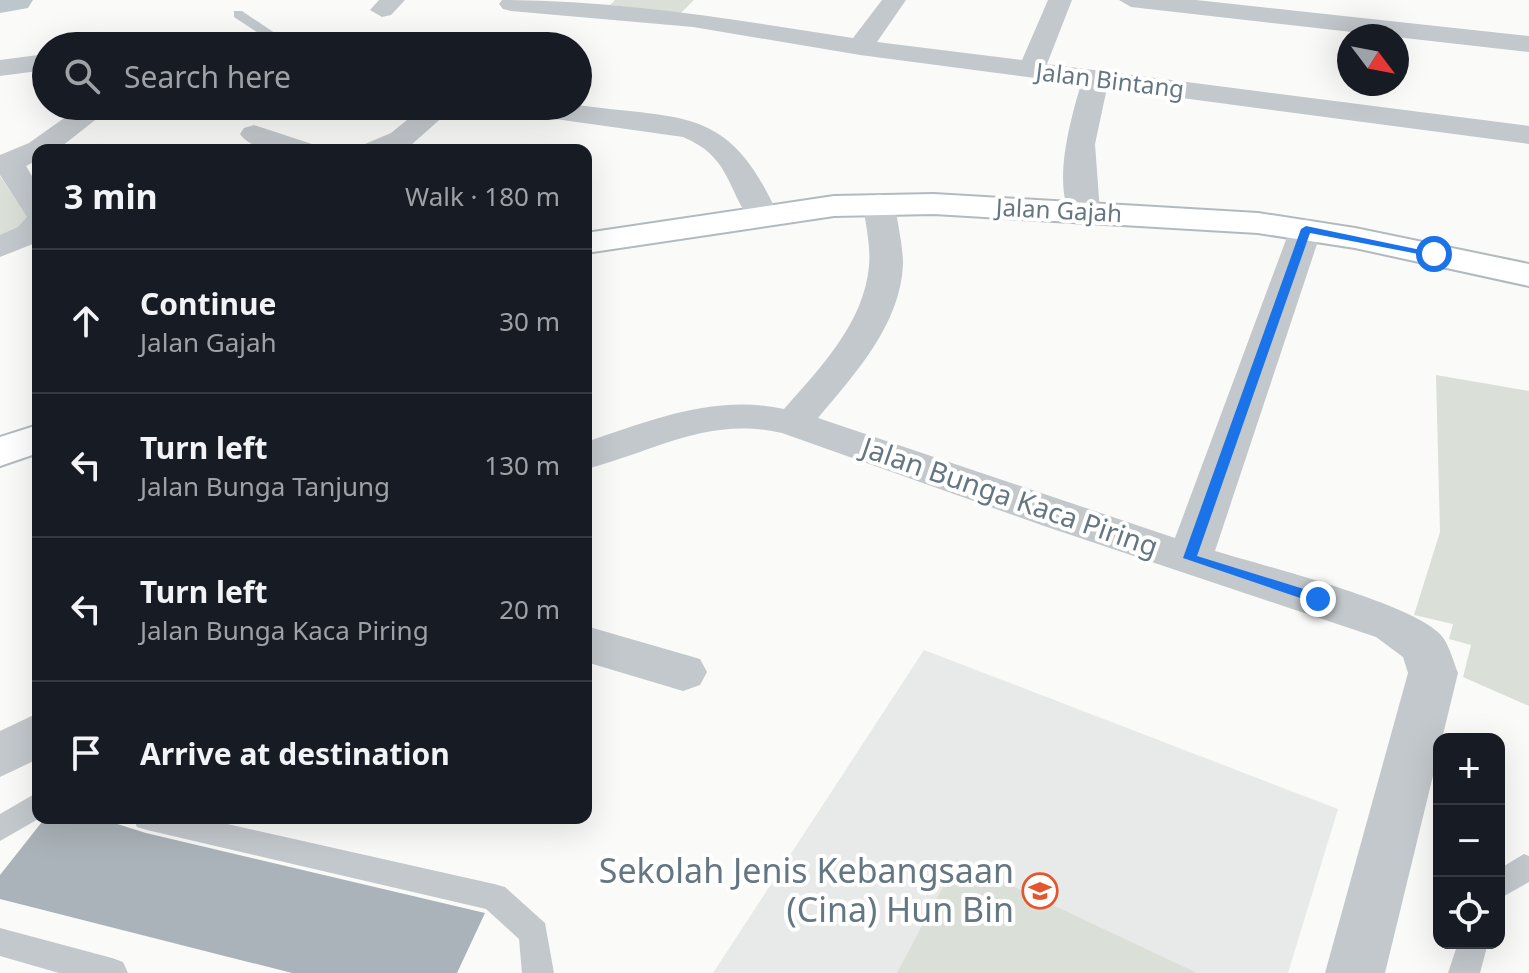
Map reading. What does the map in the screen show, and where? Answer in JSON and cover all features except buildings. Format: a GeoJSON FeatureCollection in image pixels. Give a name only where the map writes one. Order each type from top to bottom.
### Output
{"type":"FeatureCollection","features":[{"type":"Feature","properties":{"kind":"street"},"geometry":{"type":"LineString","coordinates":[[860,47],[894,0]]}},
{"type":"Feature","properties":{"kind":"street"},"geometry":{"type":"LineString","coordinates":[[1031,70],[1060,0]]}},
{"type":"Feature","properties":{"kind":"street"},"geometry":{"type":"LineString","coordinates":[[1131,0],[1529,44]]}},
{"type":"Feature","properties":{"kind":"street","name":"Jalan Bintang"},"geometry":{"type":"LineString","coordinates":[[511,4],[573,12],[602,6],[698,10],[860,47],[1529,135]]}},
{"type":"Feature","properties":{"kind":"street"},"geometry":{"type":"LineString","coordinates":[[0,68],[32,64]]}},
{"type":"Feature","properties":{"kind":"street"},"geometry":{"type":"LineString","coordinates":[[1084,212],[1076,167],[1079,137],[1096,79]]}},
{"type":"Feature","properties":{"kind":"street"},"geometry":{"type":"LineString","coordinates":[[592,116],[689,129],[710,136],[726,148],[740,166],[762,215]]}},
{"type":"Feature","properties":{"kind":"street"},"geometry":{"type":"LineString","coordinates":[[45,144],[65,134],[82,120]]}},
{"type":"Feature","properties":{"kind":"street"},"geometry":{"type":"LineString","coordinates":[[389,144],[401,139],[424,120]]}},
{"type":"Feature","properties":{"kind":"street"},"geometry":{"type":"LineString","coordinates":[[254,134],[284,144]]}},
{"type":"Feature","properties":{"kind":"street"},"geometry":{"type":"LineString","coordinates":[[32,150],[4,164],[32,203]]}},
{"type":"Feature","properties":{"kind":"street"},"geometry":{"type":"LineString","coordinates":[[793,423],[841,365],[880,295],[886,266],[879,203]]}},
{"type":"Feature","properties":{"kind":"street","name":"Jalan Gajah"},"geometry":{"type":"LineString","coordinates":[[592,242],[762,215],[879,203],[1222,220],[1306,229],[1529,275]]}},
{"type":"Feature","properties":{"kind":"street"},"geometry":{"type":"LineString","coordinates":[[1190,558],[1306,229]]}},
{"type":"Feature","properties":{"kind":"street"},"geometry":{"type":"LineString","coordinates":[[0,247],[32,231]]}},
{"type":"Feature","properties":{"kind":"street","name":"Jalan Bunga Kaca Piring"},"geometry":{"type":"LineString","coordinates":[[592,454],[682,423],[752,414],[793,423],[1393,625],[1424,647],[1433,673],[1355,973]]}},
{"type":"Feature","properties":{"kind":"street"},"geometry":{"type":"LineString","coordinates":[[592,646],[683,672]]}},
{"type":"Feature","properties":{"kind":"street"},"geometry":{"type":"LineString","coordinates":[[0,756],[32,737]]}},
{"type":"Feature","properties":{"kind":"lane"},"geometry":{"type":"LineString","coordinates":[[238,14],[266,32]]}},
{"type":"Feature","properties":{"kind":"lane"},"geometry":{"type":"LineString","coordinates":[[0,829],[32,808]]}},
{"type":"Feature","properties":{"kind":"lane"},"geometry":{"type":"LineString","coordinates":[[173,824],[494,897],[534,933],[538,973]]}},
{"type":"Feature","properties":{"kind":"lane"},"geometry":{"type":"LineString","coordinates":[[1505,881],[1524,867],[1529,869]]}},
{"type":"Feature","properties":{"kind":"lane"},"geometry":{"type":"LineString","coordinates":[[0,942],[112,973]]}},
{"type":"Feature","properties":{"kind":"lane"},"geometry":{"type":"LineString","coordinates":[[1464,973],[1471,949]]}},
{"type":"Feature","properties":{"kind":"shaded area"},"geometry":{"type":"Polygon","coordinates":[[[615,0],[694,0],[681,13],[610,5],[615,0]]]}},
{"type":"Feature","properties":{"kind":"shaded area"},"geometry":{"type":"Polygon","coordinates":[[[0,176],[28,218],[27,225],[0,242],[0,176]]]}},
{"type":"Feature","properties":{"kind":"shaded area"},"geometry":{"type":"Polygon","coordinates":[[[1436,375],[1529,391],[1529,706],[1463,677],[1471,645],[1449,639],[1453,624],[1414,615],[1440,532],[1436,375]]]}},
{"type":"Feature","properties":{"kind":"shaded area","name":"Sekolah Jenis Kebangsaan (Cina) Hun Bin"},"geometry":{"type":"Polygon","coordinates":[[[924,650],[1338,809],[1288,973],[713,973],[924,650]]]}},
{"type":"Feature","properties":{"kind":"shaded area"},"geometry":{"type":"Polygon","coordinates":[[[957,860],[1197,973],[897,973],[957,860]]]}},
{"type":"Feature","properties":{"kind":"waterway"},"geometry":{"type":"LineString","coordinates":[[0,2],[15,0]]}},
{"type":"Feature","properties":{"kind":"place","name":"Sekolah Jenis Kebangsaan (Cina) Hun Bin"},"geometry":{"type":"Point","coordinates":[1040,891]}},
{"type":"Feature","properties":{"kind":"route"},"geometry":{"type":"LineString","coordinates":[[1318,599],[1190,558],[1306,229],[1434,254]]}}]}
